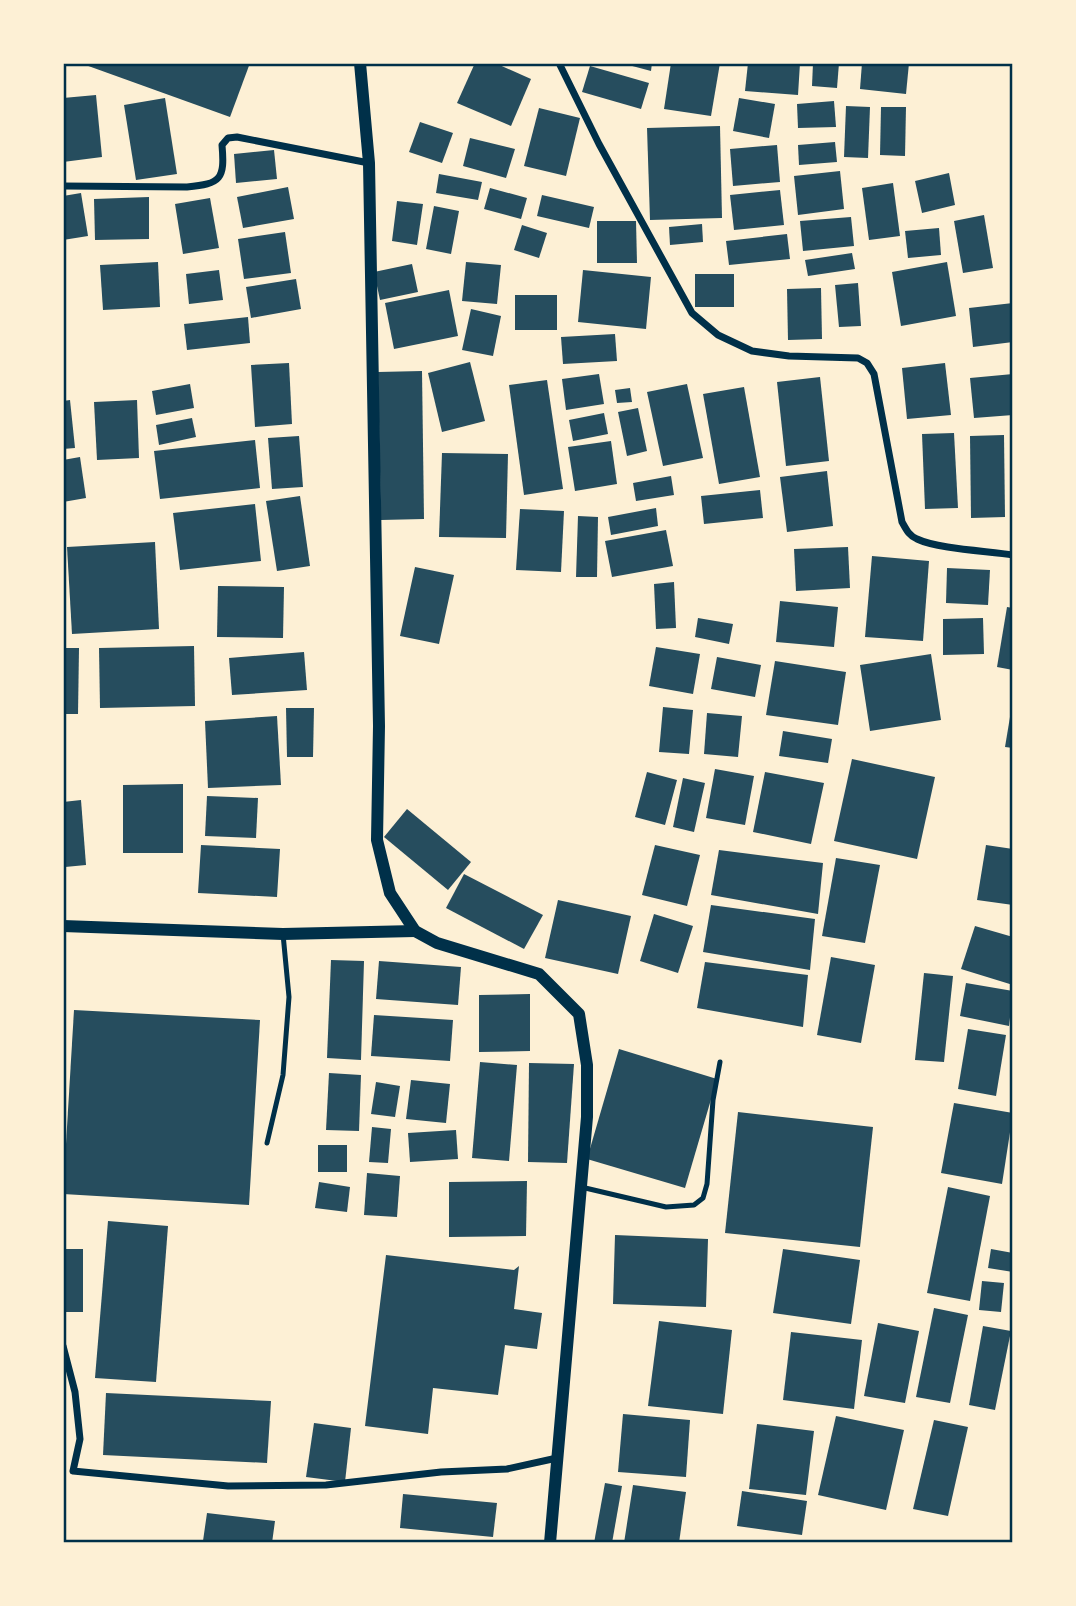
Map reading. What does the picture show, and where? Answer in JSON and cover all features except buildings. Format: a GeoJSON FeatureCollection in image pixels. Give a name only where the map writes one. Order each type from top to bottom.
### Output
{"type":"FeatureCollection","features":[{"type":"Feature","properties":{"kind":"street"},"geometry":{"type":"LineString","coordinates":[[360,63],[369,163],[379,726],[377,840],[390,893],[415,932]]}},
{"type":"Feature","properties":{"kind":"street"},"geometry":{"type":"LineString","coordinates":[[559,63],[606,156],[692,313],[718,335],[752,351],[789,356],[858,358],[867,363],[876,382],[902,522],[909,534],[917,540],[936,544],[1013,555]]}},
{"type":"Feature","properties":{"kind":"street"},"geometry":{"type":"LineString","coordinates":[[63,186],[208,185],[223,173],[222,145],[228,138],[237,136],[369,163]]}},
{"type":"Feature","properties":{"kind":"street"},"geometry":{"type":"LineString","coordinates":[[63,926],[283,934],[415,932],[437,943],[539,974],[579,1014],[587,1065],[587,1117],[550,1543]]}},
{"type":"Feature","properties":{"kind":"street"},"geometry":{"type":"LineString","coordinates":[[63,1346],[75,1392],[80,1439],[73,1471],[228,1486],[292,1486],[353,1483],[441,1472],[507,1469],[557,1458]]}},
{"type":"Feature","properties":{"kind":"lane"},"geometry":{"type":"LineString","coordinates":[[267,1143],[283,1075],[289,998],[283,934]]}},
{"type":"Feature","properties":{"kind":"lane"},"geometry":{"type":"LineString","coordinates":[[581,1188],[666,1207],[694,1205],[703,1198],[707,1184],[713,1100],[720,1062]]}}]}
